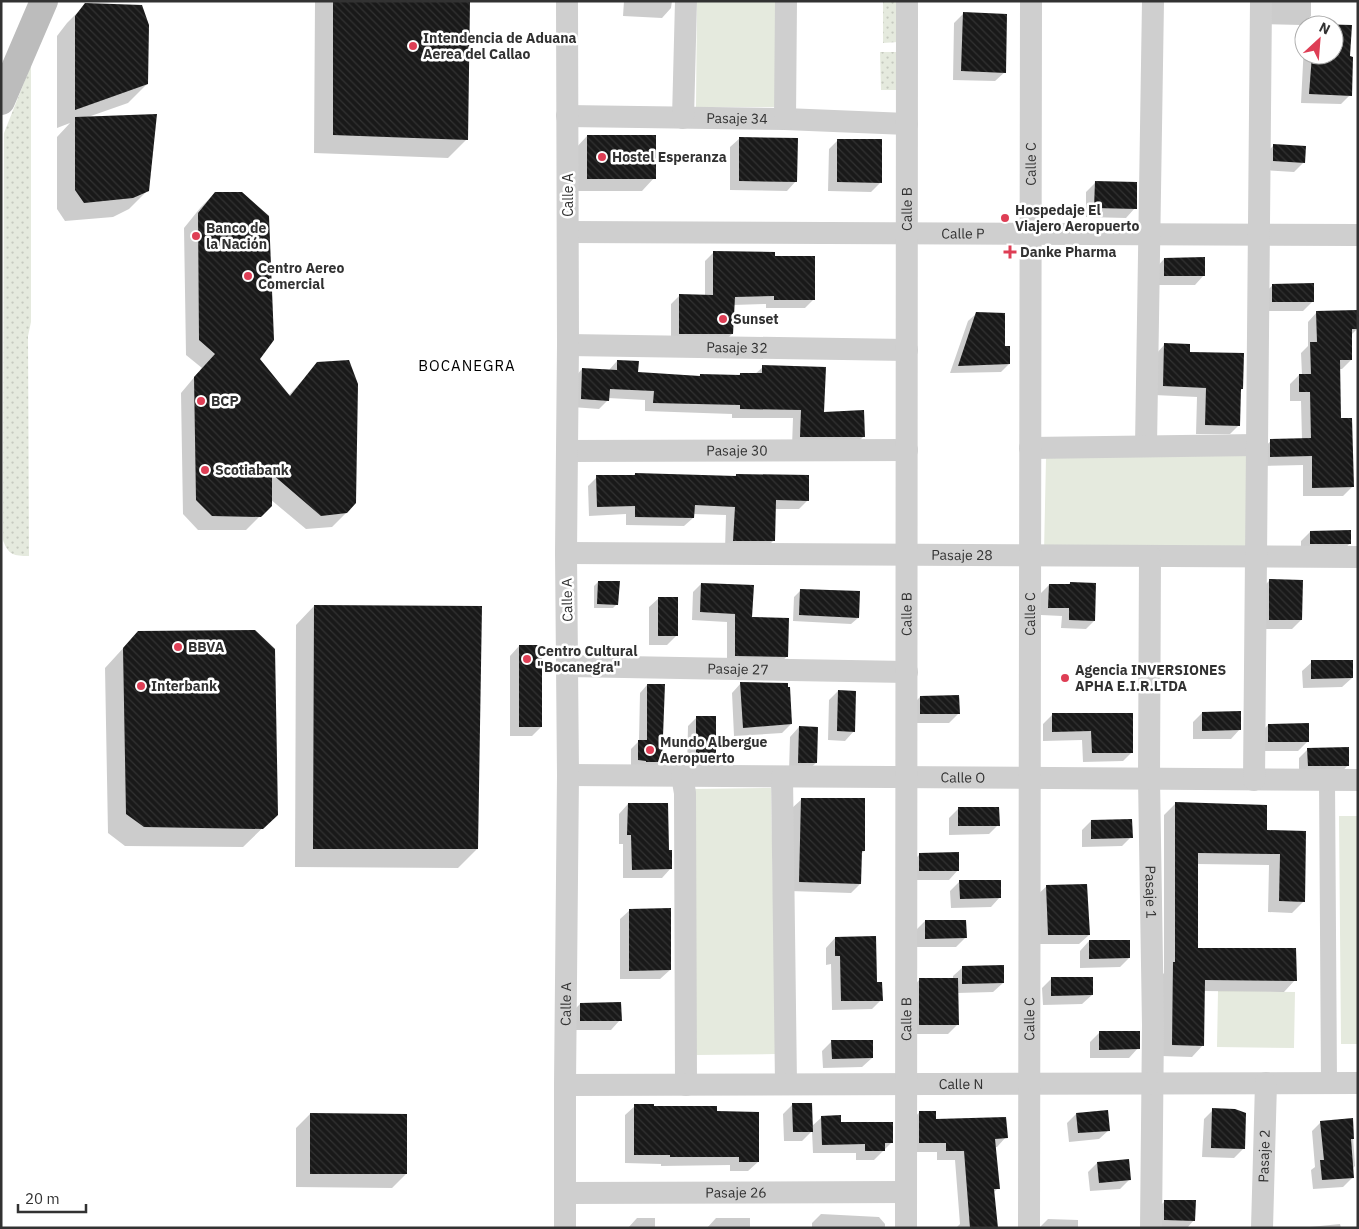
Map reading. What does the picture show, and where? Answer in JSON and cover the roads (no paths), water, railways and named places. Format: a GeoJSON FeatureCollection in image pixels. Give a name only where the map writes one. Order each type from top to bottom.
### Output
{"type":"FeatureCollection","features":[{"type":"Feature","properties":{"kind":"main road"},"geometry":{"type":"LineString","coordinates":[[1,101],[44,1]]}},
{"type":"Feature","properties":{"kind":"street","name":"Calle A"},"geometry":{"type":"LineString","coordinates":[[566,1228],[565,1085],[568,775],[566,553],[568,345],[567,1]]}},
{"type":"Feature","properties":{"kind":"street"},"geometry":{"type":"LineString","coordinates":[[683,118],[686,1]]}},
{"type":"Feature","properties":{"kind":"street"},"geometry":{"type":"LineString","coordinates":[[785,119],[786,1]]}},
{"type":"Feature","properties":{"kind":"street","name":"Calle B"},"geometry":{"type":"LineString","coordinates":[[906,1228],[907,1]]}},
{"type":"Feature","properties":{"kind":"street","name":"Calle C"},"geometry":{"type":"LineString","coordinates":[[1029,1228],[1031,1]]}},
{"type":"Feature","properties":{"kind":"street"},"geometry":{"type":"LineString","coordinates":[[1146,446],[1153,1]]}},
{"type":"Feature","properties":{"kind":"street"},"geometry":{"type":"LineString","coordinates":[[1254,780],[1262,1]]}},
{"type":"Feature","properties":{"kind":"street","name":"Pasaje 34"},"geometry":{"type":"LineString","coordinates":[[568,116],[785,119],[907,124]]}},
{"type":"Feature","properties":{"kind":"street","name":"Calle P"},"geometry":{"type":"LineString","coordinates":[[568,232],[1358,235]]}},
{"type":"Feature","properties":{"kind":"street","name":"Pasaje 32"},"geometry":{"type":"LineString","coordinates":[[568,345],[907,350]]}},
{"type":"Feature","properties":{"kind":"street"},"geometry":{"type":"LineString","coordinates":[[1030,448],[1258,445]]}},
{"type":"Feature","properties":{"kind":"street","name":"Pasaje 30"},"geometry":{"type":"LineString","coordinates":[[566,451],[907,450]]}},
{"type":"Feature","properties":{"kind":"street","name":"Pasaje 28"},"geometry":{"type":"LineString","coordinates":[[566,553],[1358,556]]}},
{"type":"Feature","properties":{"kind":"street","name":"Pasaje 1"},"geometry":{"type":"LineString","coordinates":[[1150,556],[1149,779],[1154,1083],[1151,1228]]}},
{"type":"Feature","properties":{"kind":"street","name":"Pasaje 27"},"geometry":{"type":"LineString","coordinates":[[568,666],[907,672]]}},
{"type":"Feature","properties":{"kind":"street","name":"Calle O"},"geometry":{"type":"LineString","coordinates":[[568,775],[1358,780]]}},
{"type":"Feature","properties":{"kind":"street"},"geometry":{"type":"LineString","coordinates":[[682,776],[685,793],[686,1085]]}},
{"type":"Feature","properties":{"kind":"street"},"geometry":{"type":"LineString","coordinates":[[782,777],[786,1084]]}},
{"type":"Feature","properties":{"kind":"street"},"geometry":{"type":"LineString","coordinates":[[1327,780],[1329,1083]]}},
{"type":"Feature","properties":{"kind":"street","name":"Calle N"},"geometry":{"type":"LineString","coordinates":[[565,1085],[1358,1082]]}},
{"type":"Feature","properties":{"kind":"street","name":"Pasaje 2"},"geometry":{"type":"LineString","coordinates":[[1262,1228],[1266,1083]]}},
{"type":"Feature","properties":{"kind":"street","name":"Pasaje 26"},"geometry":{"type":"LineString","coordinates":[[565,1194],[906,1192]]}},
{"type":"Feature","properties":{"kind":"place","name":"Intendencia de Aduana Aerea del Callao"},"geometry":{"type":"Point","coordinates":[413,46]}},
{"type":"Feature","properties":{"kind":"place","name":"Hostel Esperanza"},"geometry":{"type":"Point","coordinates":[602,157]}},
{"type":"Feature","properties":{"kind":"place","name":"Hospedaje El Viajero Aeropuerto"},"geometry":{"type":"Point","coordinates":[1005,218]}},
{"type":"Feature","properties":{"kind":"place","name":"Banco de la Nación"},"geometry":{"type":"Point","coordinates":[196,236]}},
{"type":"Feature","properties":{"kind":"place","name":"Danke Pharma"},"geometry":{"type":"Point","coordinates":[1010,252]}},
{"type":"Feature","properties":{"kind":"place","name":"Centro Aereo Comercial"},"geometry":{"type":"Point","coordinates":[248,276]}},
{"type":"Feature","properties":{"kind":"place","name":"Sunset"},"geometry":{"type":"Point","coordinates":[723,319]}},
{"type":"Feature","properties":{"kind":"place","name":"BCP"},"geometry":{"type":"Point","coordinates":[201,401]}},
{"type":"Feature","properties":{"kind":"place","name":"Scotiabank"},"geometry":{"type":"Point","coordinates":[205,470]}},
{"type":"Feature","properties":{"kind":"place","name":"BBVA"},"geometry":{"type":"Point","coordinates":[178,647]}},
{"type":"Feature","properties":{"kind":"place","name":"Centro Cultural \"Bocanegra\""},"geometry":{"type":"Point","coordinates":[527,659]}},
{"type":"Feature","properties":{"kind":"place","name":"Agencia INVERSIONES APHA E.I.R.LTDA"},"geometry":{"type":"Point","coordinates":[1065,678]}},
{"type":"Feature","properties":{"kind":"place","name":"Interbank"},"geometry":{"type":"Point","coordinates":[141,686]}},
{"type":"Feature","properties":{"kind":"place","name":"Mundo Albergue Aeropuerto"},"geometry":{"type":"Point","coordinates":[650,750]}},
{"type":"Feature","properties":{"kind":"district","name":"BOCANEGRA"},"geometry":{"type":"Point","coordinates":[467,366]}}]}
